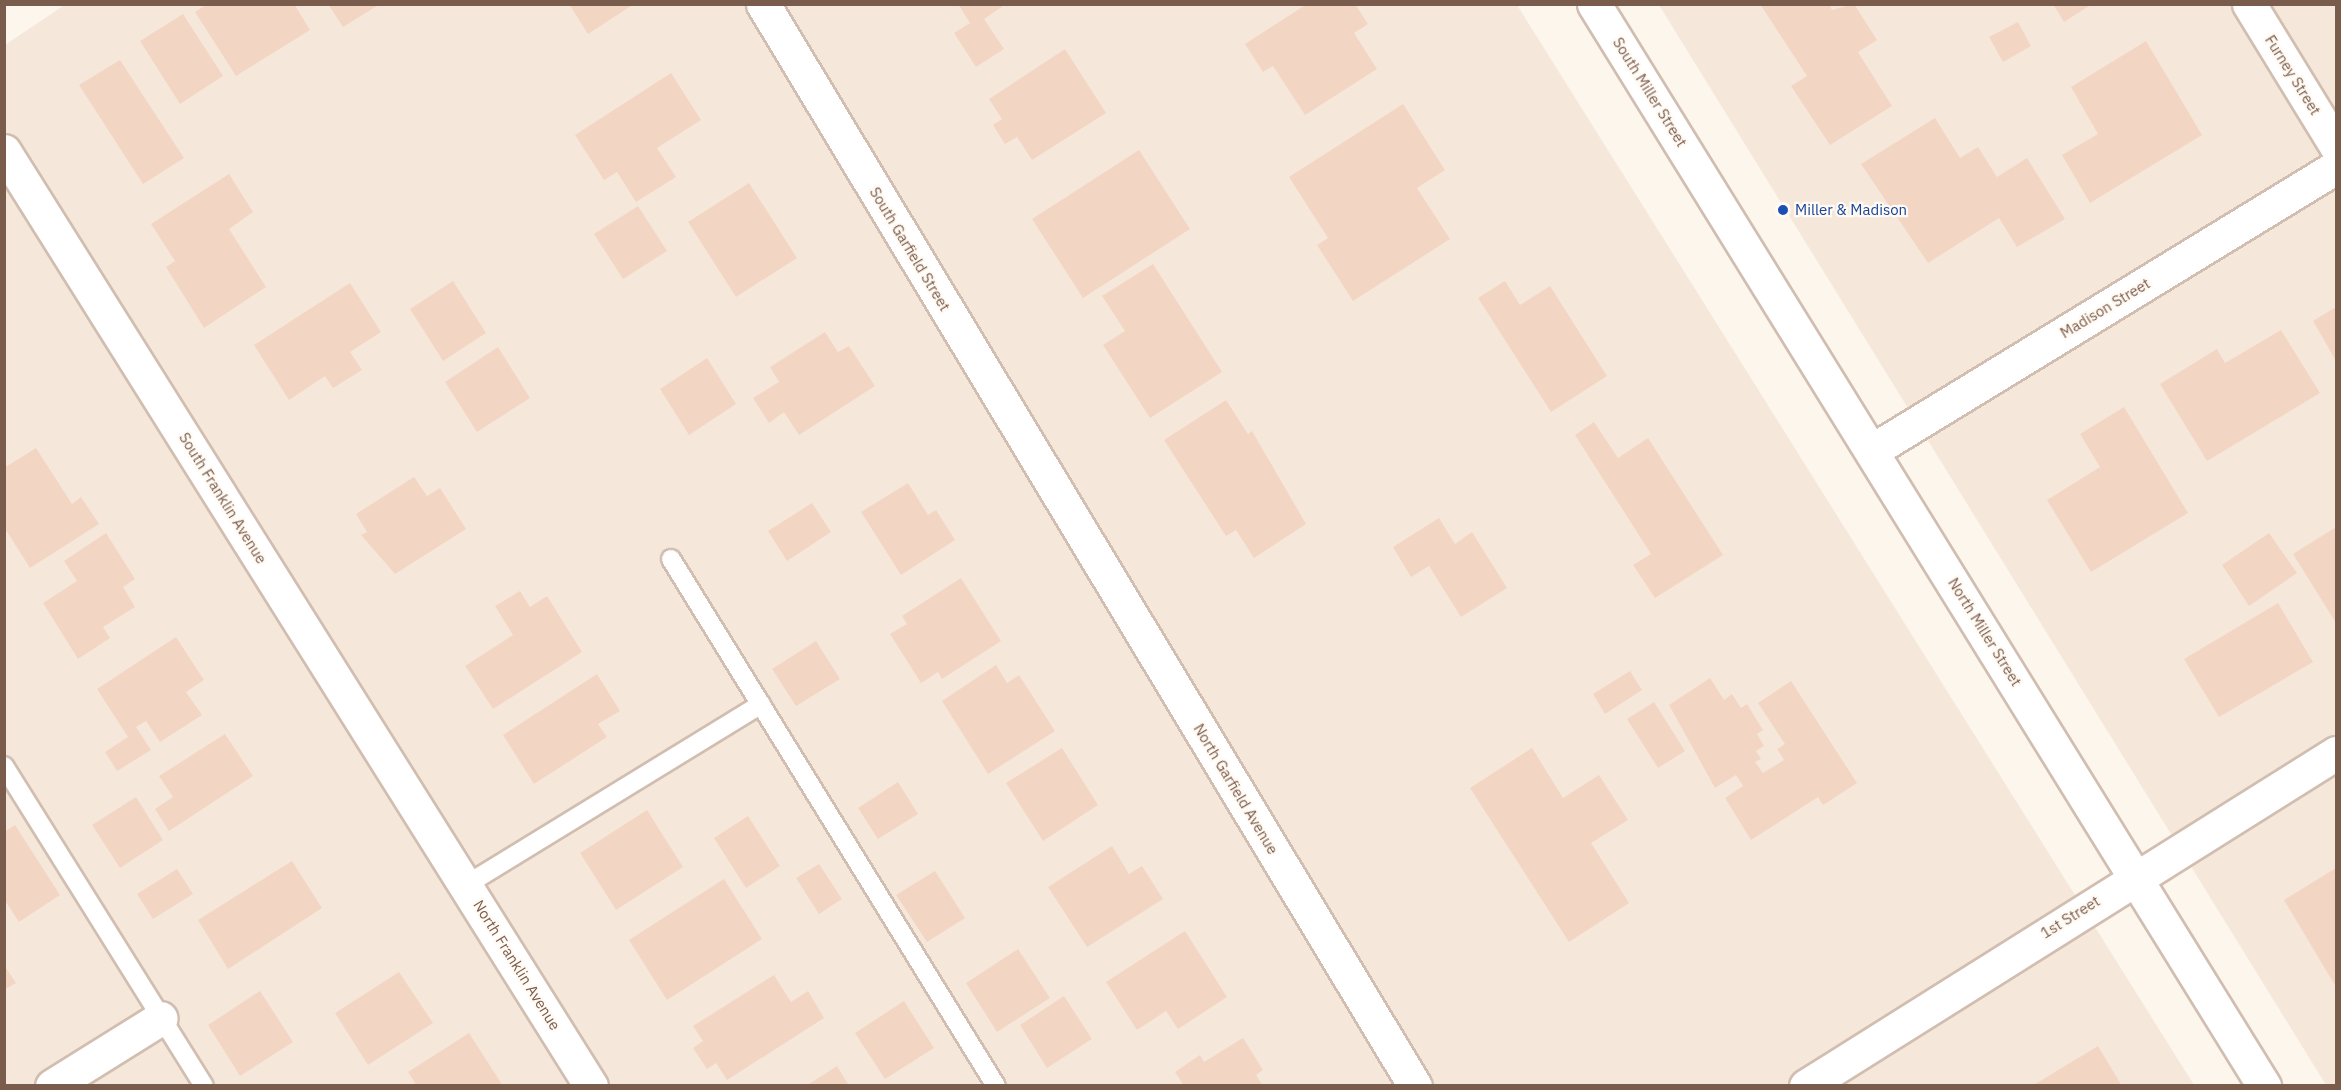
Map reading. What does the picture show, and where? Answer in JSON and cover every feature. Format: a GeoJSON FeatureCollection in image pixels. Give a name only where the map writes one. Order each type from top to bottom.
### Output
{"type":"FeatureCollection","features":[{"type":"Feature","properties":{"kind":"street","name":"South Garfield Street"},"geometry":{"type":"LineString","coordinates":[[763,4],[1058,494]]}},
{"type":"Feature","properties":{"kind":"street","name":"South Miller Street"},"geometry":{"type":"LineString","coordinates":[[1594,4],[1705,179]]}},
{"type":"Feature","properties":{"kind":"street","name":"Furney Street"},"geometry":{"type":"LineString","coordinates":[[2249,4],[2337,146]]}},
{"type":"Feature","properties":{"kind":"street","name":"South Franklin Avenue"},"geometry":{"type":"LineString","coordinates":[[4,151],[441,845]]}},
{"type":"Feature","properties":{"kind":"street","name":"Madison Street"},"geometry":{"type":"LineString","coordinates":[[1873,450],[2337,167]]}},
{"type":"Feature","properties":{"kind":"street","name":"North Miller Street"},"geometry":{"type":"LineString","coordinates":[[1705,179],[2264,1086]]}},
{"type":"Feature","properties":{"kind":"street","name":"North Garfield Avenue"},"geometry":{"type":"LineString","coordinates":[[1058,494],[1415,1086]]}},
{"type":"Feature","properties":{"kind":"street","name":"1st Street"},"geometry":{"type":"LineString","coordinates":[[1818,1082],[2136,876],[2337,753]]}},
{"type":"Feature","properties":{"kind":"street","name":"North Franklin Avenue"},"geometry":{"type":"LineString","coordinates":[[441,845],[591,1086]]}},
{"type":"Feature","properties":{"kind":"street"},"geometry":{"type":"LineString","coordinates":[[52,1086],[161,1018]]}},
{"type":"Feature","properties":{"kind":"lane"},"geometry":{"type":"LineString","coordinates":[[671,559],[996,1086]]}},
{"type":"Feature","properties":{"kind":"lane"},"geometry":{"type":"LineString","coordinates":[[466,885],[761,704]]}},
{"type":"Feature","properties":{"kind":"lane"},"geometry":{"type":"LineString","coordinates":[[4,766],[204,1086]]}},
{"type":"Feature","properties":{"kind":"shaded area"},"geometry":{"type":"Polygon","coordinates":[[[66,4],[1517,5],[2194,1085],[5,1086],[5,45],[66,4]]]}},
{"type":"Feature","properties":{"kind":"shaded area"},"geometry":{"type":"Polygon","coordinates":[[[1659,5],[2336,5],[2336,1085],[2326,1085],[1659,5]]]}},
{"type":"Feature","properties":{"kind":"building"},"geometry":{"type":"Polygon","coordinates":[[[207,4],[294,4],[310,30],[236,76],[195,12],[207,4]]]}},
{"type":"Feature","properties":{"kind":"building"},"geometry":{"type":"Polygon","coordinates":[[[328,4],[380,4],[343,27],[328,4]]]}},
{"type":"Feature","properties":{"kind":"building"},"geometry":{"type":"Polygon","coordinates":[[[569,4],[634,4],[588,34],[569,4]]]}},
{"type":"Feature","properties":{"kind":"building"},"geometry":{"type":"Polygon","coordinates":[[[958,4],[1006,4],[984,19],[1004,49],[976,67],[954,33],[970,23],[958,4]]]}},
{"type":"Feature","properties":{"kind":"building"},"geometry":{"type":"Polygon","coordinates":[[[1307,4],[1355,4],[1368,24],[1354,33],[1377,69],[1305,115],[1273,66],[1263,72],[1245,44],[1307,4]]]}},
{"type":"Feature","properties":{"kind":"building"},"geometry":{"type":"Polygon","coordinates":[[[1760,4],[1829,4],[1832,10],[1854,4],[1877,40],[1858,52],[1892,106],[1830,145],[1791,86],[1807,76],[1760,4]]]}},
{"type":"Feature","properties":{"kind":"building"},"geometry":{"type":"Polygon","coordinates":[[[2053,4],[2092,4],[2064,22],[2053,4]]]}},
{"type":"Feature","properties":{"kind":"building"},"geometry":{"type":"Polygon","coordinates":[[[183,14],[223,76],[180,104],[140,41],[183,14]]]}},
{"type":"Feature","properties":{"kind":"building"},"geometry":{"type":"Polygon","coordinates":[[[2018,22],[2031,46],[2003,62],[1989,37],[2018,22]]]}},
{"type":"Feature","properties":{"kind":"building"},"geometry":{"type":"Polygon","coordinates":[[[2146,41],[2202,135],[2090,203],[2062,155],[2098,134],[2071,87],[2146,41]]]}},
{"type":"Feature","properties":{"kind":"building"},"geometry":{"type":"Polygon","coordinates":[[[1065,49],[1106,113],[1032,160],[1017,137],[1005,144],[993,125],[1002,119],[989,99],[1065,49]]]}},
{"type":"Feature","properties":{"kind":"building"},"geometry":{"type":"Polygon","coordinates":[[[120,60],[184,158],[143,184],[79,85],[120,60]]]}},
{"type":"Feature","properties":{"kind":"building"},"geometry":{"type":"Polygon","coordinates":[[[671,73],[701,120],[657,148],[676,177],[636,202],[617,172],[604,180],[575,135],[671,73]]]}},
{"type":"Feature","properties":{"kind":"building"},"geometry":{"type":"Polygon","coordinates":[[[1403,104],[1445,170],[1417,188],[1450,239],[1353,301],[1317,245],[1328,238],[1289,177],[1403,104]]]}},
{"type":"Feature","properties":{"kind":"building"},"geometry":{"type":"Polygon","coordinates":[[[1935,118],[1960,158],[1978,147],[1997,177],[2027,158],[2065,219],[2017,247],[1999,218],[1928,263],[1861,164],[1935,118]]]}},
{"type":"Feature","properties":{"kind":"building"},"geometry":{"type":"Polygon","coordinates":[[[1139,150],[1190,229],[1083,298],[1032,219],[1139,150]]]}},
{"type":"Feature","properties":{"kind":"building"},"geometry":{"type":"Polygon","coordinates":[[[229,174],[253,212],[229,229],[266,287],[204,328],[166,267],[175,261],[151,224],[229,174]]]}},
{"type":"Feature","properties":{"kind":"building"},"geometry":{"type":"Polygon","coordinates":[[[749,183],[797,258],[736,297],[688,222],[749,183]]]}},
{"type":"Feature","properties":{"kind":"building"},"geometry":{"type":"Polygon","coordinates":[[[638,206],[667,251],[623,279],[594,234],[638,206]]]}},
{"type":"Feature","properties":{"kind":"building"},"geometry":{"type":"Polygon","coordinates":[[[1153,264],[1222,372],[1150,418],[1103,345],[1125,331],[1102,296],[1153,264]]]}},
{"type":"Feature","properties":{"kind":"building"},"geometry":{"type":"Polygon","coordinates":[[[453,281],[486,333],[443,361],[410,309],[453,281]]]}},
{"type":"Feature","properties":{"kind":"building"},"geometry":{"type":"Polygon","coordinates":[[[1505,281],[1520,305],[1550,286],[1607,376],[1551,412],[1478,298],[1505,281]]]}},
{"type":"Feature","properties":{"kind":"building"},"geometry":{"type":"Polygon","coordinates":[[[350,283],[381,332],[350,352],[362,370],[333,388],[325,376],[289,400],[254,345],[350,283]]]}},
{"type":"Feature","properties":{"kind":"building"},"geometry":{"type":"Polygon","coordinates":[[[2336,307],[2336,361],[2313,321],[2336,307]]]}},
{"type":"Feature","properties":{"kind":"building"},"geometry":{"type":"Polygon","coordinates":[[[2281,330],[2320,393],[2207,461],[2160,384],[2217,349],[2225,363],[2281,330]]]}},
{"type":"Feature","properties":{"kind":"building"},"geometry":{"type":"Polygon","coordinates":[[[825,332],[838,352],[849,346],[875,386],[799,435],[784,412],[769,423],[753,398],[779,382],[770,367],[825,332]]]}},
{"type":"Feature","properties":{"kind":"building"},"geometry":{"type":"Polygon","coordinates":[[[498,347],[530,398],[477,432],[445,382],[498,347]]]}},
{"type":"Feature","properties":{"kind":"building"},"geometry":{"type":"Polygon","coordinates":[[[707,358],[736,404],[689,435],[660,389],[707,358]]]}},
{"type":"Feature","properties":{"kind":"building"},"geometry":{"type":"Polygon","coordinates":[[[1226,400],[1248,434],[1252,431],[1306,524],[1254,558],[1236,530],[1226,536],[1164,440],[1226,400]]]}},
{"type":"Feature","properties":{"kind":"building"},"geometry":{"type":"Polygon","coordinates":[[[2124,407],[2188,513],[2091,572],[2047,500],[2100,467],[2080,434],[2124,407]]]}},
{"type":"Feature","properties":{"kind":"building"},"geometry":{"type":"Polygon","coordinates":[[[1594,422],[1618,458],[1648,438],[1723,555],[1655,598],[1633,565],[1651,554],[1575,435],[1594,422]]]}},
{"type":"Feature","properties":{"kind":"building"},"geometry":{"type":"Polygon","coordinates":[[[36,448],[72,504],[81,497],[99,524],[30,568],[4,527],[4,468],[36,448]]]}},
{"type":"Feature","properties":{"kind":"building"},"geometry":{"type":"Polygon","coordinates":[[[414,477],[427,496],[440,488],[466,529],[395,574],[361,535],[367,532],[356,514],[414,477]]]}},
{"type":"Feature","properties":{"kind":"building"},"geometry":{"type":"Polygon","coordinates":[[[908,483],[928,515],[936,510],[955,540],[901,575],[861,512],[908,483]]]}},
{"type":"Feature","properties":{"kind":"building"},"geometry":{"type":"Polygon","coordinates":[[[812,503],[831,532],[787,561],[768,531],[812,503]]]}},
{"type":"Feature","properties":{"kind":"building"},"geometry":{"type":"Polygon","coordinates":[[[1439,518],[1455,544],[1472,532],[1507,588],[1461,617],[1429,566],[1411,577],[1393,547],[1439,518]]]}},
{"type":"Feature","properties":{"kind":"building"},"geometry":{"type":"Polygon","coordinates":[[[2336,527],[2336,623],[2293,554],[2336,527]]]}},
{"type":"Feature","properties":{"kind":"building"},"geometry":{"type":"Polygon","coordinates":[[[106,533],[135,579],[123,587],[135,607],[103,627],[110,638],[78,659],[43,603],[77,581],[64,561],[106,533]]]}},
{"type":"Feature","properties":{"kind":"building"},"geometry":{"type":"Polygon","coordinates":[[[2269,533],[2297,573],[2249,606],[2222,565],[2269,533]]]}},
{"type":"Feature","properties":{"kind":"building"},"geometry":{"type":"Polygon","coordinates":[[[961,578],[1001,641],[942,679],[938,672],[921,683],[890,634],[907,624],[902,616],[961,578]]]}},
{"type":"Feature","properties":{"kind":"building"},"geometry":{"type":"Polygon","coordinates":[[[520,591],[530,607],[547,596],[582,652],[493,709],[465,666],[513,635],[495,606],[520,591]]]}},
{"type":"Feature","properties":{"kind":"building"},"geometry":{"type":"Polygon","coordinates":[[[2278,603],[2313,662],[2219,717],[2184,659],[2278,603]]]}},
{"type":"Feature","properties":{"kind":"building"},"geometry":{"type":"Polygon","coordinates":[[[176,637],[204,680],[186,692],[202,715],[160,742],[146,721],[136,727],[151,750],[117,771],[105,752],[128,737],[97,689],[176,637]]]}},
{"type":"Feature","properties":{"kind":"building"},"geometry":{"type":"Polygon","coordinates":[[[816,641],[840,679],[796,706],[772,669],[816,641]]]}},
{"type":"Feature","properties":{"kind":"building"},"geometry":{"type":"Polygon","coordinates":[[[996,665],[1007,683],[1019,675],[1055,731],[988,774],[942,701],[996,665]]]}},
{"type":"Feature","properties":{"kind":"building"},"geometry":{"type":"Polygon","coordinates":[[[1630,671],[1642,690],[1605,714],[1593,694],[1630,671]]]}},
{"type":"Feature","properties":{"kind":"building"},"geometry":{"type":"Polygon","coordinates":[[[597,674],[620,711],[598,724],[607,737],[534,784],[503,735],[597,674]]]}},
{"type":"Feature","properties":{"kind":"building"},"geometry":{"type":"Polygon","coordinates":[[[1710,678],[1724,700],[1732,694],[1741,708],[1747,704],[1763,730],[1757,734],[1764,746],[1756,751],[1761,759],[1755,762],[1763,773],[1784,760],[1777,749],[1785,744],[1758,703],[1791,681],[1857,783],[1823,805],[1818,797],[1751,840],[1725,798],[1743,786],[1736,775],[1715,788],[1669,705],[1710,678]]]}},
{"type":"Feature","properties":{"kind":"building"},"geometry":{"type":"Polygon","coordinates":[[[1654,702],[1685,751],[1658,768],[1627,719],[1654,702]]]}},
{"type":"Feature","properties":{"kind":"building"},"geometry":{"type":"Polygon","coordinates":[[[225,734],[253,776],[169,831],[155,809],[173,797],[159,776],[225,734]]]}},
{"type":"Feature","properties":{"kind":"building"},"geometry":{"type":"Polygon","coordinates":[[[1062,748],[1098,805],[1043,841],[1006,783],[1062,748]]]}},
{"type":"Feature","properties":{"kind":"building"},"geometry":{"type":"Polygon","coordinates":[[[1532,748],[1563,798],[1599,775],[1628,820],[1591,843],[1629,903],[1569,942],[1470,788],[1532,748]]]}},
{"type":"Feature","properties":{"kind":"building"},"geometry":{"type":"Polygon","coordinates":[[[898,782],[918,814],[878,839],[858,808],[898,782]]]}},
{"type":"Feature","properties":{"kind":"building"},"geometry":{"type":"Polygon","coordinates":[[[136,797],[163,840],[120,868],[92,825],[136,797]]]}},
{"type":"Feature","properties":{"kind":"building"},"geometry":{"type":"Polygon","coordinates":[[[647,810],[683,867],[616,910],[580,853],[647,810]]]}},
{"type":"Feature","properties":{"kind":"building"},"geometry":{"type":"Polygon","coordinates":[[[748,816],[780,866],[746,888],[714,838],[748,816]]]}},
{"type":"Feature","properties":{"kind":"building"},"geometry":{"type":"Polygon","coordinates":[[[15,825],[60,895],[19,922],[4,899],[4,832],[15,825]]]}},
{"type":"Feature","properties":{"kind":"building"},"geometry":{"type":"Polygon","coordinates":[[[1112,846],[1129,874],[1142,866],[1163,899],[1087,947],[1048,887],[1112,846]]]}},
{"type":"Feature","properties":{"kind":"building"},"geometry":{"type":"Polygon","coordinates":[[[292,861],[322,908],[228,969],[198,920],[292,861]]]}},
{"type":"Feature","properties":{"kind":"building"},"geometry":{"type":"Polygon","coordinates":[[[819,864],[842,899],[819,914],[796,878],[819,864]]]}},
{"type":"Feature","properties":{"kind":"building"},"geometry":{"type":"Polygon","coordinates":[[[2336,868],[2336,987],[2284,900],[2336,868]]]}},
{"type":"Feature","properties":{"kind":"building"},"geometry":{"type":"Polygon","coordinates":[[[177,869],[193,894],[153,919],[137,894],[177,869]]]}},
{"type":"Feature","properties":{"kind":"building"},"geometry":{"type":"Polygon","coordinates":[[[935,871],[965,918],[927,942],[896,895],[935,871]]]}},
{"type":"Feature","properties":{"kind":"building"},"geometry":{"type":"Polygon","coordinates":[[[724,879],[762,939],[667,1000],[629,940],[724,879]]]}},
{"type":"Feature","properties":{"kind":"building"},"geometry":{"type":"Polygon","coordinates":[[[1185,931],[1227,997],[1178,1029],[1166,1011],[1137,1030],[1106,982],[1185,931]]]}},
{"type":"Feature","properties":{"kind":"building"},"geometry":{"type":"Polygon","coordinates":[[[1018,949],[1050,998],[997,1032],[966,983],[1018,949]]]}},
{"type":"Feature","properties":{"kind":"building"},"geometry":{"type":"Polygon","coordinates":[[[4,965],[16,983],[4,990],[4,965]]]}},
{"type":"Feature","properties":{"kind":"building"},"geometry":{"type":"Polygon","coordinates":[[[399,972],[433,1023],[368,1065],[335,1013],[399,972]]]}},
{"type":"Feature","properties":{"kind":"building"},"geometry":{"type":"Polygon","coordinates":[[[774,975],[791,1002],[808,991],[824,1018],[727,1080],[716,1063],[707,1069],[693,1048],[703,1041],[693,1026],[774,975]]]}},
{"type":"Feature","properties":{"kind":"building"},"geometry":{"type":"Polygon","coordinates":[[[260,991],[293,1042],[240,1076],[208,1025],[260,991]]]}},
{"type":"Feature","properties":{"kind":"building"},"geometry":{"type":"Polygon","coordinates":[[[1064,996],[1092,1039],[1047,1068],[1020,1025],[1064,996]]]}},
{"type":"Feature","properties":{"kind":"building"},"geometry":{"type":"Polygon","coordinates":[[[904,1001],[934,1048],[885,1079],[855,1033],[904,1001]]]}},
{"type":"Feature","properties":{"kind":"building"},"geometry":{"type":"Polygon","coordinates":[[[469,1033],[503,1086],[417,1086],[408,1072],[469,1033]]]}},
{"type":"Feature","properties":{"kind":"building"},"geometry":{"type":"Polygon","coordinates":[[[1243,1038],[1263,1070],[1256,1075],[1263,1086],[1184,1086],[1175,1072],[1200,1055],[1204,1062],[1243,1038]]]}},
{"type":"Feature","properties":{"kind":"building"},"geometry":{"type":"Polygon","coordinates":[[[2098,1046],[2122,1086],[2032,1086],[2098,1046]]]}},
{"type":"Feature","properties":{"kind":"building"},"geometry":{"type":"Polygon","coordinates":[[[837,1066],[849,1086],[806,1086],[837,1066]]]}},
{"type":"Feature","properties":{"kind":"place","name":"Miller & Madison"},"geometry":{"type":"Point","coordinates":[1783,210]}}]}
